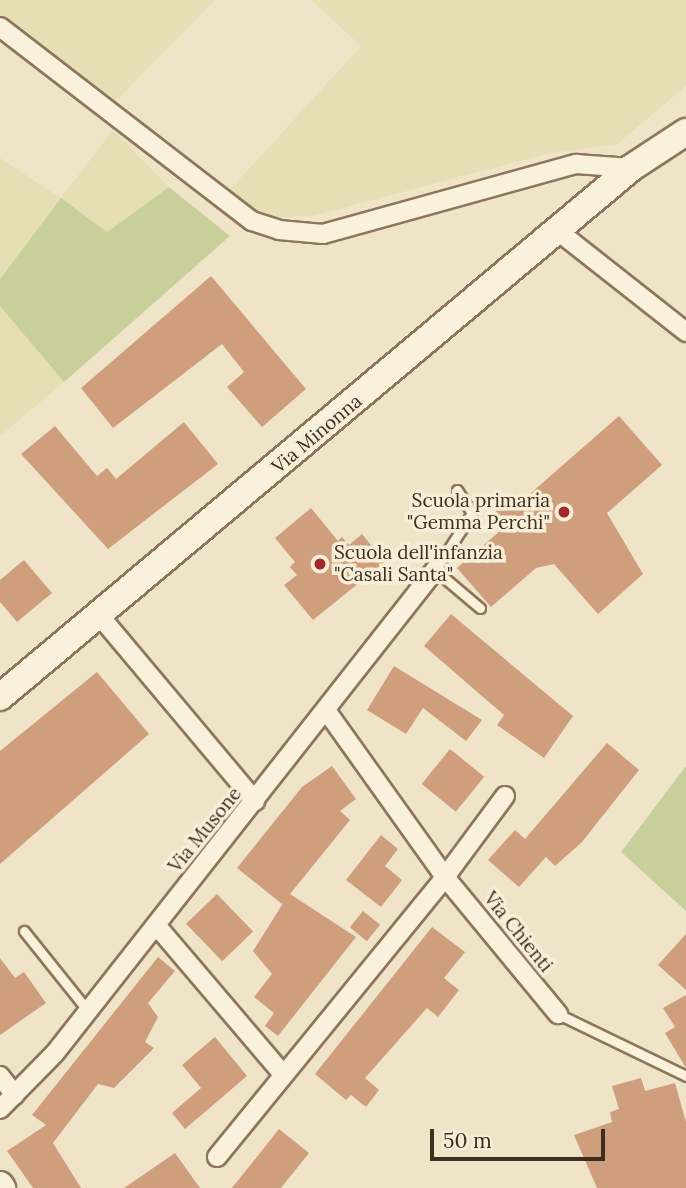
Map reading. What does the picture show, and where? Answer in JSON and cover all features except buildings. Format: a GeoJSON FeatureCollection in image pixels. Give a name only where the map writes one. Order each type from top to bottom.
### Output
{"type":"FeatureCollection","features":[{"type":"Feature","properties":{"kind":"main road","name":"Via Minonna"},"geometry":{"type":"LineString","coordinates":[[0,697],[559,232],[631,168],[686,132]]}},
{"type":"Feature","properties":{"kind":"street"},"geometry":{"type":"LineString","coordinates":[[0,27],[252,221],[278,230],[323,234],[576,164],[631,168]]}},
{"type":"Feature","properties":{"kind":"street"},"geometry":{"type":"LineString","coordinates":[[559,232],[686,332]]}},
{"type":"Feature","properties":{"kind":"street","name":"Via Musone"},"geometry":{"type":"LineString","coordinates":[[0,1108],[15,1095],[88,1011],[436,570]]}},
{"type":"Feature","properties":{"kind":"street"},"geometry":{"type":"LineString","coordinates":[[99,615],[255,801]]}},
{"type":"Feature","properties":{"kind":"street","name":"Via Chienti"},"geometry":{"type":"LineString","coordinates":[[326,710],[445,877],[558,1014]]}},
{"type":"Feature","properties":{"kind":"street"},"geometry":{"type":"LineString","coordinates":[[217,1157],[445,877],[505,796]]}},
{"type":"Feature","properties":{"kind":"street"},"geometry":{"type":"LineString","coordinates":[[156,925],[283,1074]]}},
{"type":"Feature","properties":{"kind":"street"},"geometry":{"type":"LineString","coordinates":[[0,1076],[15,1095]]}},
{"type":"Feature","properties":{"kind":"lane"},"geometry":{"type":"LineString","coordinates":[[457,490],[472,513],[436,570],[480,608]]}},
{"type":"Feature","properties":{"kind":"lane"},"geometry":{"type":"LineString","coordinates":[[24,931],[88,1011]]}},
{"type":"Feature","properties":{"kind":"lane"},"geometry":{"type":"LineString","coordinates":[[558,1014],[686,1076]]}},
{"type":"Feature","properties":{"kind":"shaded area"},"geometry":{"type":"Polygon","coordinates":[[[0,0],[215,0],[114,103],[0,19],[0,0]]]}},
{"type":"Feature","properties":{"kind":"shaded area"},"geometry":{"type":"Polygon","coordinates":[[[311,0],[686,0],[686,86],[617,144],[546,154],[312,216],[263,218],[227,193],[361,46],[311,0]]]}},
{"type":"Feature","properties":{"kind":"shaded area"},"geometry":{"type":"Polygon","coordinates":[[[113,130],[169,187],[107,232],[61,198],[113,130]]]}},
{"type":"Feature","properties":{"kind":"shaded area"},"geometry":{"type":"Polygon","coordinates":[[[0,158],[61,198],[0,279],[0,158]]]}},
{"type":"Feature","properties":{"kind":"shaded area"},"geometry":{"type":"Polygon","coordinates":[[[0,306],[64,382],[0,436],[0,306]]]}},
{"type":"Feature","properties":{"kind":"green space"},"geometry":{"type":"Polygon","coordinates":[[[169,187],[230,236],[64,382],[0,306],[0,279],[61,198],[107,232],[169,187]]]}},
{"type":"Feature","properties":{"kind":"green space"},"geometry":{"type":"Polygon","coordinates":[[[686,766],[686,911],[621,852],[686,766]]]}},
{"type":"Feature","properties":{"kind":"place","name":"Scuola primaria \"Gemma Perchi\""},"geometry":{"type":"Point","coordinates":[564,512]}},
{"type":"Feature","properties":{"kind":"place","name":"Scuola dell'infanzia \"Casali Santa\""},"geometry":{"type":"Point","coordinates":[320,564]}}]}
